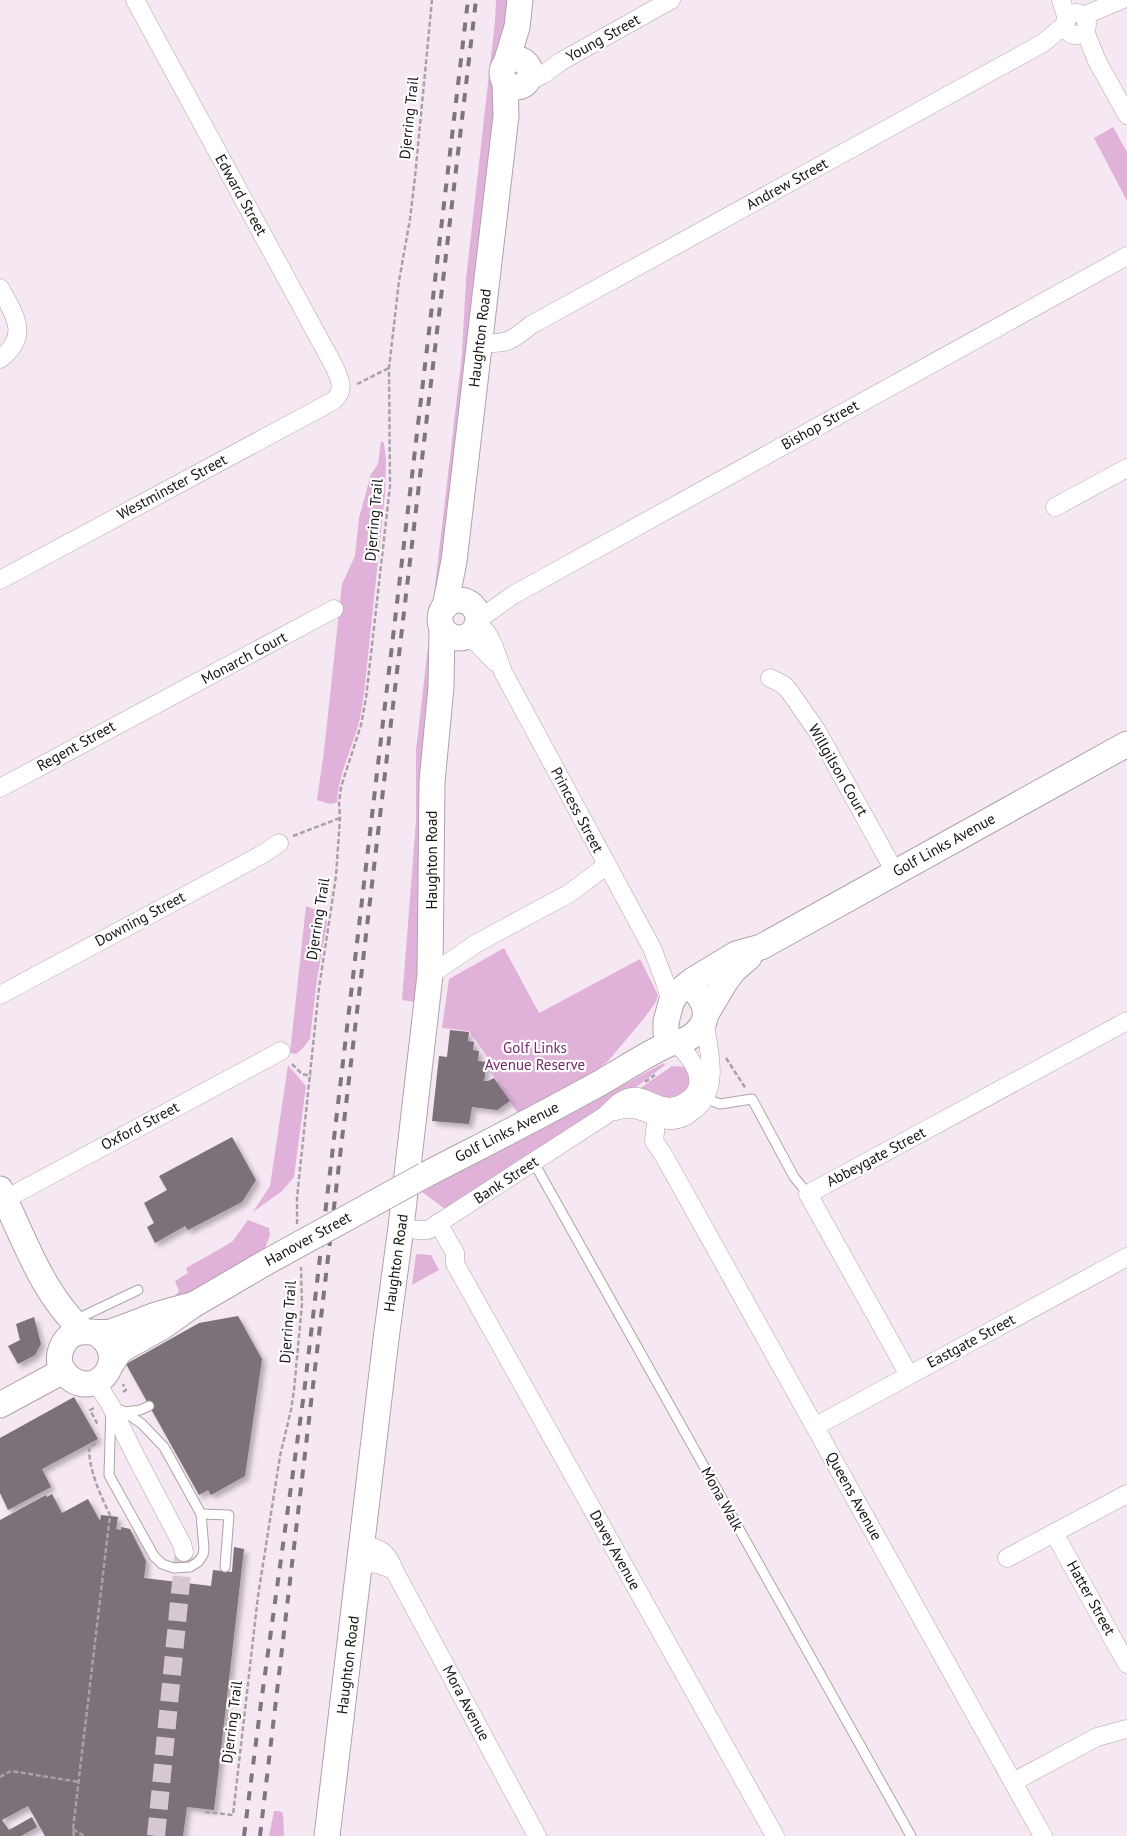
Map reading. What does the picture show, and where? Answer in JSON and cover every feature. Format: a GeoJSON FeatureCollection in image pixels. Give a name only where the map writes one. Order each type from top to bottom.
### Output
{"type":"FeatureCollection","features":[{"type":"Feature","properties":{"kind":"street","name":"Edward Street"},"geometry":{"type":"LineString","coordinates":[[135,0],[334,366],[341,389]]}},
{"type":"Feature","properties":{"kind":"street"},"geometry":{"type":"LineString","coordinates":[[518,74],[517,27],[520,0]]}},
{"type":"Feature","properties":{"kind":"street","name":"Young Street"},"geometry":{"type":"LineString","coordinates":[[518,74],[560,62],[671,0]]}},
{"type":"Feature","properties":{"kind":"street"},"geometry":{"type":"LineString","coordinates":[[1061,0],[1127,115]]}},
{"type":"Feature","properties":{"kind":"street","name":"Andrew Street"},"geometry":{"type":"LineString","coordinates":[[480,338],[505,343],[531,325],[1043,43],[1075,22],[1116,2]]}},
{"type":"Feature","properties":{"kind":"street","name":"Haughton Road"},"geometry":{"type":"LineString","coordinates":[[327,1836],[431,965],[432,782],[441,687],[463,620],[454,561],[506,116],[518,74]]}},
{"type":"Feature","properties":{"kind":"street","name":"Bishop Street"},"geometry":{"type":"LineString","coordinates":[[463,620],[513,595],[1127,256]]}},
{"type":"Feature","properties":{"kind":"street"},"geometry":{"type":"LineString","coordinates":[[0,288],[16,318],[18,326],[15,342],[0,359]]}},
{"type":"Feature","properties":{"kind":"street","name":"Westminster Street"},"geometry":{"type":"LineString","coordinates":[[0,580],[332,401],[337,398],[341,389]]}},
{"type":"Feature","properties":{"kind":"street"},"geometry":{"type":"LineString","coordinates":[[1055,507],[1127,468]]}},
{"type":"Feature","properties":{"kind":"street","name":"Monarch Court"},"geometry":{"type":"LineString","coordinates":[[154,706],[334,609]]}},
{"type":"Feature","properties":{"kind":"street","name":"Princess Street"},"geometry":{"type":"LineString","coordinates":[[463,620],[493,644],[503,672],[652,948],[676,1014]]}},
{"type":"Feature","properties":{"kind":"street","name":"Willgilson Court"},"geometry":{"type":"LineString","coordinates":[[770,678],[784,685],[817,731],[895,872]]}},
{"type":"Feature","properties":{"kind":"street","name":"Regent Street"},"geometry":{"type":"LineString","coordinates":[[0,788],[154,706]]}},
{"type":"Feature","properties":{"kind":"street","name":"Golf Links Avenue"},"geometry":{"type":"LineString","coordinates":[[676,1014],[686,1040],[696,1035],[725,982],[734,970],[760,947],[1127,744]]}},
{"type":"Feature","properties":{"kind":"street","name":"Downing Street"},"geometry":{"type":"LineString","coordinates":[[0,995],[263,854],[279,843]]}},
{"type":"Feature","properties":{"kind":"street"},"geometry":{"type":"LineString","coordinates":[[431,965],[477,943],[610,871]]}},
{"type":"Feature","properties":{"kind":"street","name":"Golf Links Avenue"},"geometry":{"type":"LineString","coordinates":[[425,1175],[590,1089],[654,1051],[697,977],[736,954],[760,947]]}},
{"type":"Feature","properties":{"kind":"street"},"geometry":{"type":"LineString","coordinates":[[666,1113],[688,1115],[697,1109],[700,1096],[697,1070],[687,1053],[676,1014],[695,990],[705,1006],[711,1076],[710,1088],[700,1096]]}},
{"type":"Feature","properties":{"kind":"street","name":"Abbeygate Street"},"geometry":{"type":"LineString","coordinates":[[808,1194],[1127,1021]]}},
{"type":"Feature","properties":{"kind":"street","name":"Oxford Street"},"geometry":{"type":"LineString","coordinates":[[2,1197],[281,1051]]}},
{"type":"Feature","properties":{"kind":"street","name":"Bank Street"},"geometry":{"type":"LineString","coordinates":[[433,1226],[606,1115],[632,1108],[666,1113]]}},
{"type":"Feature","properties":{"kind":"street","name":"Queens Avenue"},"geometry":{"type":"LineString","coordinates":[[666,1113],[654,1141],[816,1426],[1043,1836]]}},
{"type":"Feature","properties":{"kind":"street","name":"Hanover Street"},"geometry":{"type":"LineString","coordinates":[[103,1374],[119,1352],[162,1327],[193,1304],[425,1175]]}},
{"type":"Feature","properties":{"kind":"street"},"geometry":{"type":"LineString","coordinates":[[808,1194],[909,1375]]}},
{"type":"Feature","properties":{"kind":"street"},"geometry":{"type":"LineString","coordinates":[[2,1197],[50,1294],[84,1329],[103,1337],[111,1351],[103,1374],[134,1455],[182,1544],[184,1552]]}},
{"type":"Feature","properties":{"kind":"street"},"geometry":{"type":"LineString","coordinates":[[401,1227],[417,1230],[433,1226]]}},
{"type":"Feature","properties":{"kind":"street","name":"Davey Avenue"},"geometry":{"type":"LineString","coordinates":[[433,1226],[455,1253],[456,1264],[774,1836]]}},
{"type":"Feature","properties":{"kind":"street","name":"Eastgate Street"},"geometry":{"type":"LineString","coordinates":[[816,1426],[1127,1257]]}},
{"type":"Feature","properties":{"kind":"street"},"geometry":{"type":"LineString","coordinates":[[50,1294],[53,1316],[62,1346],[60,1363],[63,1371],[74,1381],[81,1383],[103,1374]]}},
{"type":"Feature","properties":{"kind":"street","name":"Hanover Street"},"geometry":{"type":"LineString","coordinates":[[84,1329],[109,1332],[193,1304]]}},
{"type":"Feature","properties":{"kind":"street"},"geometry":{"type":"LineString","coordinates":[[62,1346],[67,1339],[84,1329]]}},
{"type":"Feature","properties":{"kind":"street"},"geometry":{"type":"LineString","coordinates":[[0,1405],[63,1371]]}},
{"type":"Feature","properties":{"kind":"street"},"geometry":{"type":"LineString","coordinates":[[1008,1558],[1127,1494]]}},
{"type":"Feature","properties":{"kind":"street","name":"Hatter Street"},"geometry":{"type":"LineString","coordinates":[[1054,1533],[1127,1664]]}},
{"type":"Feature","properties":{"kind":"street","name":"Mora Avenue"},"geometry":{"type":"LineString","coordinates":[[361,1554],[378,1564],[394,1570],[538,1836]]}},
{"type":"Feature","properties":{"kind":"street"},"geometry":{"type":"LineString","coordinates":[[1013,1782],[1096,1737],[1127,1729]]}},
{"type":"Feature","properties":{"kind":"lane"},"geometry":{"type":"LineString","coordinates":[[700,1096],[720,1104],[752,1099],[794,1177],[808,1194]]}},
{"type":"Feature","properties":{"kind":"lane","name":"Mona Walk"},"geometry":{"type":"LineString","coordinates":[[533,1162],[911,1836]]}},
{"type":"Feature","properties":{"kind":"lane"},"geometry":{"type":"LineString","coordinates":[[84,1329],[79,1318],[138,1290]]}},
{"type":"Feature","properties":{"kind":"lane"},"geometry":{"type":"LineString","coordinates":[[118,1409],[140,1410],[149,1406]]}},
{"type":"Feature","properties":{"kind":"lane"},"geometry":{"type":"LineString","coordinates":[[118,1409],[142,1424],[167,1445],[202,1514],[203,1555],[198,1562],[190,1567],[179,1568],[162,1564],[154,1556],[108,1475],[118,1409]]}},
{"type":"Feature","properties":{"kind":"lane"},"geometry":{"type":"LineString","coordinates":[[202,1514],[229,1515],[225,1567]]}},
{"type":"Feature","properties":{"kind":"path","name":"Djerring Trail"},"geometry":{"type":"LineString","coordinates":[[296,1226],[297,1198],[319,988],[336,876],[341,787],[361,724],[366,698],[390,486],[389,368],[399,281],[415,177],[432,0]]}},
{"type":"Feature","properties":{"kind":"path"},"geometry":{"type":"LineString","coordinates":[[341,389],[354,386],[389,368]]}},
{"type":"Feature","properties":{"kind":"path"},"geometry":{"type":"LineString","coordinates":[[279,843],[340,818]]}},
{"type":"Feature","properties":{"kind":"path"},"geometry":{"type":"LineString","coordinates":[[281,1051],[298,1071],[311,1076]]}},
{"type":"Feature","properties":{"kind":"path"},"geometry":{"type":"LineString","coordinates":[[725,1056],[752,1099]]}},
{"type":"Feature","properties":{"kind":"path"},"geometry":{"type":"LineString","coordinates":[[644,1083],[658,1073]]}},
{"type":"Feature","properties":{"kind":"path","name":"Djerring Trail"},"geometry":{"type":"LineString","coordinates":[[206,1812],[233,1815],[258,1596],[280,1456],[294,1390],[302,1304],[300,1261]]}},
{"type":"Feature","properties":{"kind":"path"},"geometry":{"type":"LineString","coordinates":[[74,1836],[73,1829],[78,1782],[110,1515]]}},
{"type":"Feature","properties":{"kind":"path"},"geometry":{"type":"LineString","coordinates":[[0,1777],[11,1771],[78,1782]]}},
{"type":"Feature","properties":{"kind":"path"},"geometry":{"type":"LineString","coordinates":[[73,1829],[84,1836]]}},
{"type":"Feature","properties":{"kind":"green space"},"geometry":{"type":"Polygon","coordinates":[[[496,0],[513,0],[493,83],[498,97],[435,613],[420,953],[416,1002],[402,1000],[416,821],[416,750],[462,354],[466,279],[496,0]]]}},
{"type":"Feature","properties":{"kind":"green space"},"geometry":{"type":"Polygon","coordinates":[[[1113,127],[1127,152],[1127,201],[1094,138],[1113,127]]]}},
{"type":"Feature","properties":{"kind":"green space"},"geometry":{"type":"Polygon","coordinates":[[[381,441],[384,443],[386,460],[385,494],[364,694],[357,729],[340,780],[337,802],[329,804],[317,800],[342,584],[355,556],[359,518],[371,474],[378,464],[381,441]]]}},
{"type":"Feature","properties":{"kind":"green space"},"geometry":{"type":"Polygon","coordinates":[[[306,906],[324,913],[327,923],[317,979],[310,1039],[296,1054],[290,1053],[306,906]]]}},
{"type":"Feature","properties":{"kind":"green space","name":"Golf Links Avenue Reserve"},"geometry":{"type":"Polygon","coordinates":[[[504,948],[539,1013],[640,959],[658,995],[656,1002],[642,1021],[608,1061],[583,1080],[519,1115],[488,1068],[493,1065],[469,1031],[442,1028],[449,979],[504,948]]]}},
{"type":"Feature","properties":{"kind":"green space"},"geometry":{"type":"Polygon","coordinates":[[[664,1063],[665,1065],[635,1088],[445,1209],[422,1192],[664,1063]]]}},
{"type":"Feature","properties":{"kind":"green space"},"geometry":{"type":"Polygon","coordinates":[[[288,1065],[306,1086],[294,1177],[282,1191],[253,1212],[270,1186],[288,1065]]]}},
{"type":"Feature","properties":{"kind":"green space"},"geometry":{"type":"Polygon","coordinates":[[[672,1066],[685,1067],[693,1080],[684,1095],[668,1100],[639,1089],[672,1066]]]}},
{"type":"Feature","properties":{"kind":"green space"},"geometry":{"type":"Polygon","coordinates":[[[248,1220],[269,1228],[270,1235],[263,1254],[170,1303],[179,1291],[175,1281],[188,1273],[186,1268],[232,1242],[248,1220]]]}},
{"type":"Feature","properties":{"kind":"green space"},"geometry":{"type":"Polygon","coordinates":[[[416,1254],[431,1255],[439,1270],[412,1285],[416,1254]]]}},
{"type":"Feature","properties":{"kind":"green space"},"geometry":{"type":"Polygon","coordinates":[[[274,1811],[283,1813],[284,1836],[269,1836],[274,1811]]]}},
{"type":"Feature","properties":{"kind":"building"},"geometry":{"type":"Polygon","coordinates":[[[450,1030],[469,1032],[468,1041],[474,1042],[473,1050],[479,1051],[478,1061],[487,1062],[484,1081],[494,1078],[510,1101],[497,1110],[472,1107],[469,1124],[432,1121],[439,1056],[447,1057],[450,1030]]]}},
{"type":"Feature","properties":{"kind":"building"},"geometry":{"type":"Polygon","coordinates":[[[232,1137],[256,1180],[242,1202],[188,1230],[185,1226],[155,1243],[147,1227],[154,1223],[144,1203],[167,1190],[159,1176],[232,1137]]]}},
{"type":"Feature","properties":{"kind":"building"},"geometry":{"type":"Polygon","coordinates":[[[238,1316],[262,1359],[245,1476],[211,1495],[208,1490],[199,1495],[126,1364],[199,1323],[238,1316]]]}},
{"type":"Feature","properties":{"kind":"building"},"geometry":{"type":"Polygon","coordinates":[[[34,1317],[41,1344],[35,1355],[18,1364],[8,1346],[20,1340],[16,1324],[34,1317]]]}},
{"type":"Feature","properties":{"kind":"building"},"geometry":{"type":"Polygon","coordinates":[[[74,1397],[98,1439],[42,1469],[51,1487],[8,1510],[0,1493],[0,1438],[74,1397]]]}},
{"type":"Feature","properties":{"kind":"building"},"geometry":{"type":"Polygon","coordinates":[[[52,1494],[62,1513],[88,1499],[100,1521],[101,1515],[118,1517],[116,1529],[121,1530],[121,1527],[130,1529],[146,1561],[144,1578],[211,1586],[213,1570],[232,1572],[234,1547],[244,1549],[214,1810],[187,1807],[183,1836],[45,1836],[28,1806],[2,1820],[9,1830],[32,1817],[37,1827],[21,1836],[0,1836],[0,1520],[46,1495],[47,1497],[52,1494]]]}},
{"type":"Feature","properties":{"kind":"tunnel"},"geometry":{"type":"LineString","coordinates":[[156,1836],[184,1552]]}},
{"type":"Feature","properties":{"kind":"railway"},"geometry":{"type":"LineString","coordinates":[[244,1836],[304,1393],[468,0]]}},
{"type":"Feature","properties":{"kind":"railway"},"geometry":{"type":"LineString","coordinates":[[260,1836],[476,0]]}}]}
